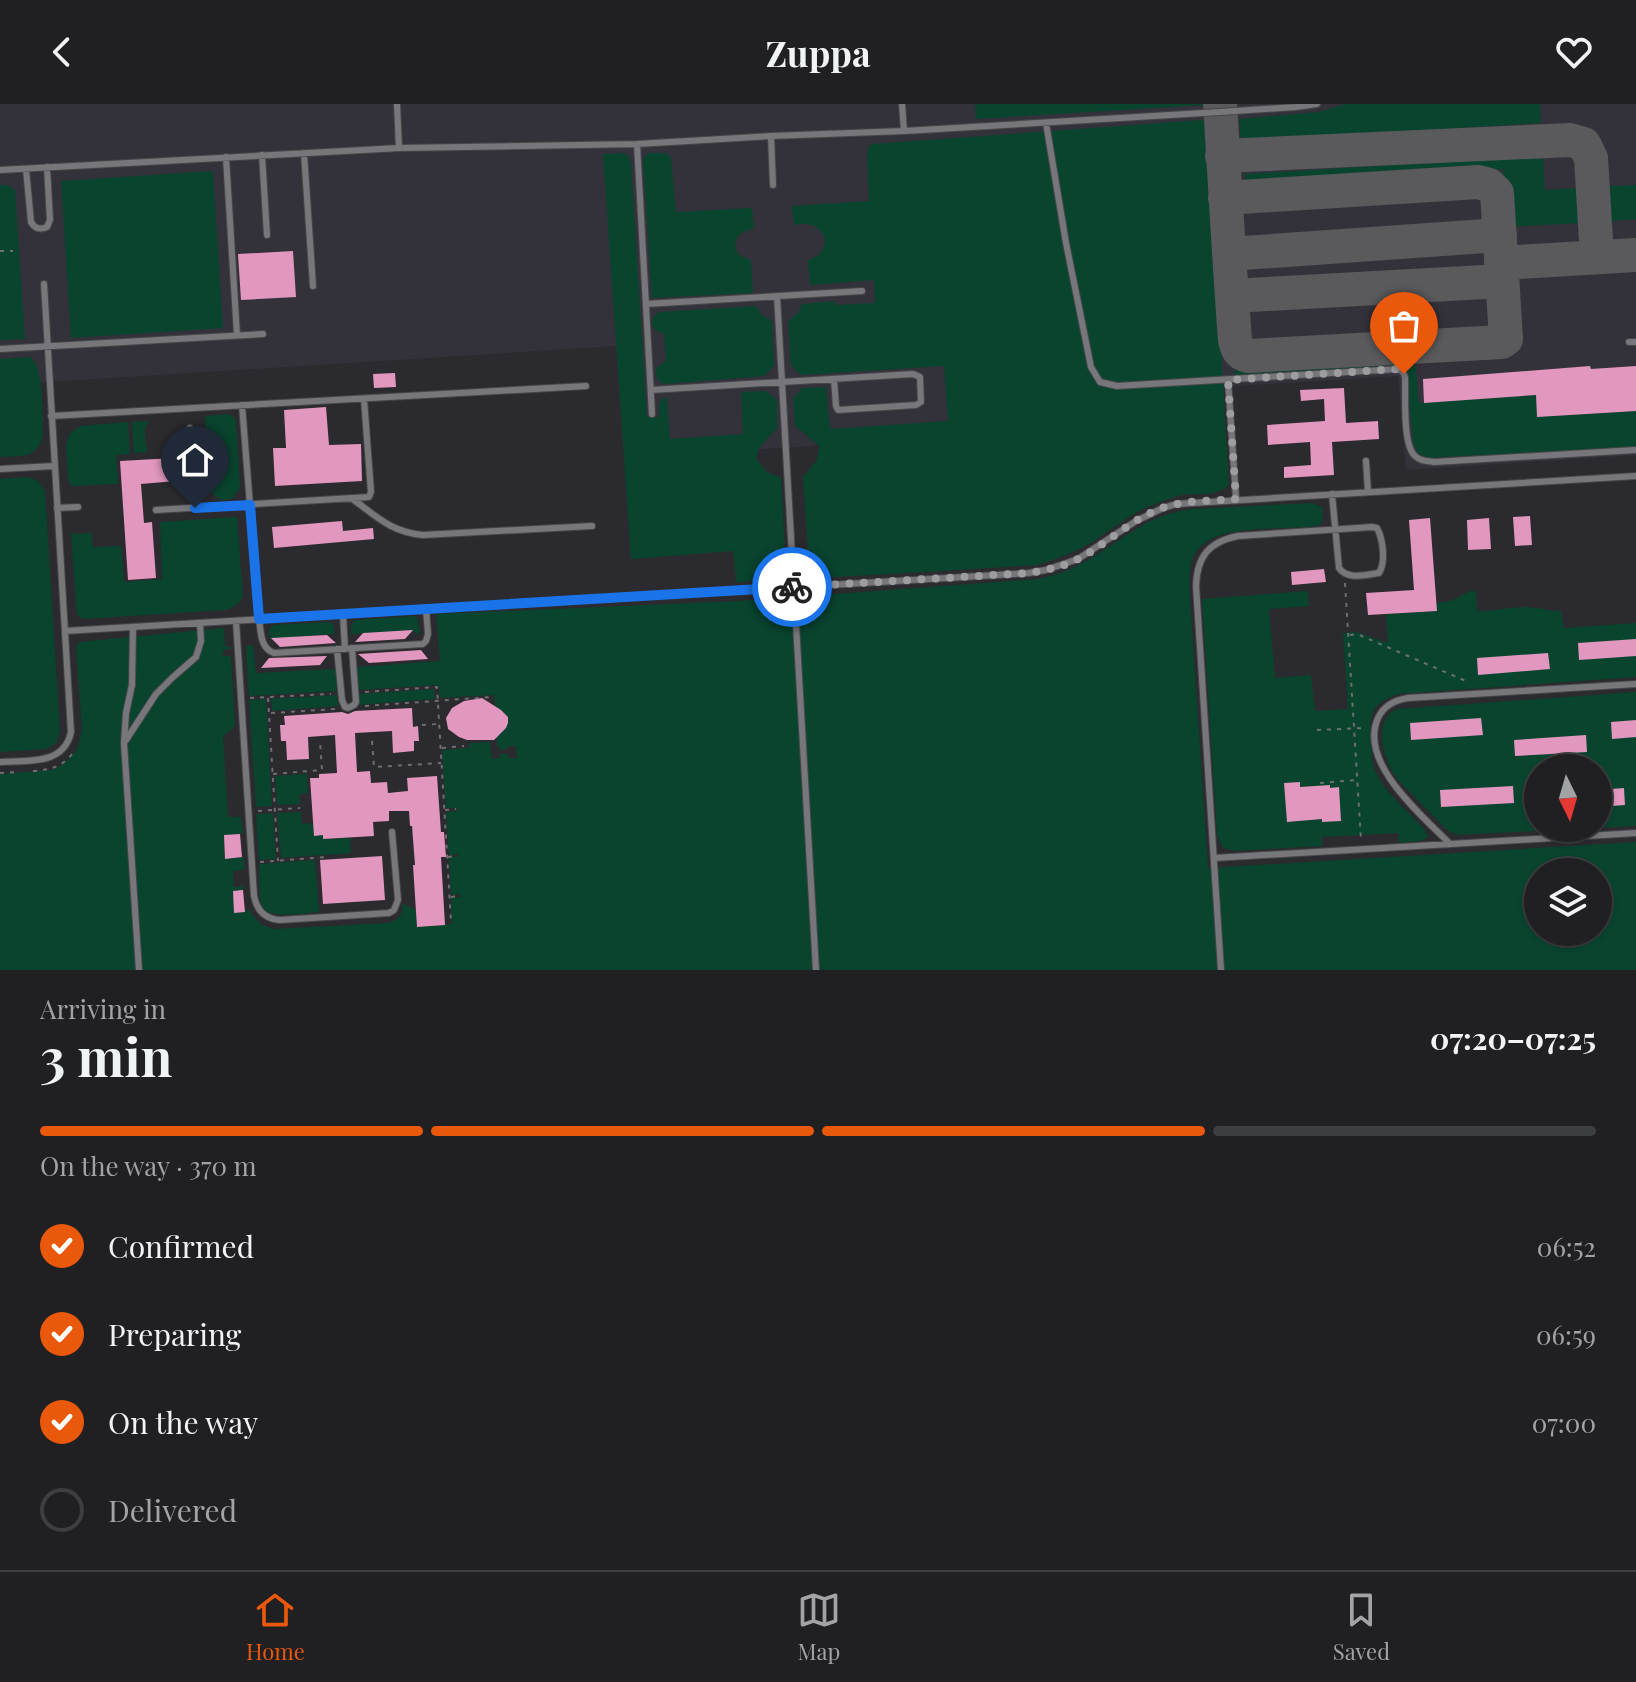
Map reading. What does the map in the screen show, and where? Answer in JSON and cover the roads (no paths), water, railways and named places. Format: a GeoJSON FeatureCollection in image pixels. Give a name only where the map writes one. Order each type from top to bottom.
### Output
{"type":"FeatureCollection","features":[{"type":"Feature","properties":{"kind":"lane"},"geometry":{"type":"LineString","coordinates":[[397,104],[399,148]]}},
{"type":"Feature","properties":{"kind":"lane"},"geometry":{"type":"LineString","coordinates":[[902,104],[904,131]]}},
{"type":"Feature","properties":{"kind":"lane"},"geometry":{"type":"LineString","coordinates":[[0,170],[399,148],[637,144],[904,131],[1317,104]]}},
{"type":"Feature","properties":{"kind":"lane"},"geometry":{"type":"LineString","coordinates":[[1046,123],[1091,367],[1096,379],[1105,384],[1117,386],[1401,370],[1405,377],[1410,449],[1414,455],[1428,462],[1636,450]]}},
{"type":"Feature","properties":{"kind":"lane"},"geometry":{"type":"LineString","coordinates":[[771,136],[773,185]]}},
{"type":"Feature","properties":{"kind":"lane"},"geometry":{"type":"LineString","coordinates":[[637,144],[652,414]]}},
{"type":"Feature","properties":{"kind":"lane"},"geometry":{"type":"LineString","coordinates":[[304,153],[313,286]]}},
{"type":"Feature","properties":{"kind":"lane"},"geometry":{"type":"LineString","coordinates":[[262,155],[267,235]]}},
{"type":"Feature","properties":{"kind":"lane"},"geometry":{"type":"LineString","coordinates":[[226,157],[237,335]]}},
{"type":"Feature","properties":{"kind":"lane"},"geometry":{"type":"LineString","coordinates":[[26,169],[31,222],[39,229],[47,227],[50,220],[47,167]]}},
{"type":"Feature","properties":{"kind":"lane"},"geometry":{"type":"LineString","coordinates":[[0,762],[50,758],[60,753],[68,743],[71,726],[44,284]]}},
{"type":"Feature","properties":{"kind":"lane"},"geometry":{"type":"LineString","coordinates":[[646,304],[862,291]]}},
{"type":"Feature","properties":{"kind":"lane"},"geometry":{"type":"LineString","coordinates":[[777,296],[816,970]]}},
{"type":"Feature","properties":{"kind":"lane"},"geometry":{"type":"LineString","coordinates":[[0,349],[263,334]]}},
{"type":"Feature","properties":{"kind":"lane"},"geometry":{"type":"LineString","coordinates":[[651,390],[917,374],[920,377],[921,402],[916,405],[840,410],[836,406],[834,379]]}},
{"type":"Feature","properties":{"kind":"lane"},"geometry":{"type":"LineString","coordinates":[[1228,380],[1236,499]]}},
{"type":"Feature","properties":{"kind":"lane"},"geometry":{"type":"LineString","coordinates":[[51,416],[586,386]]}},
{"type":"Feature","properties":{"kind":"lane"},"geometry":{"type":"LineString","coordinates":[[156,510],[369,497],[364,399]]}},
{"type":"Feature","properties":{"kind":"lane"},"geometry":{"type":"LineString","coordinates":[[242,405],[259,619],[264,647],[270,652],[423,644],[428,634],[426,608]]}},
{"type":"Feature","properties":{"kind":"lane"},"geometry":{"type":"LineString","coordinates":[[190,428],[195,508]]}},
{"type":"Feature","properties":{"kind":"lane"},"geometry":{"type":"LineString","coordinates":[[1366,461],[1368,492]]}},
{"type":"Feature","properties":{"kind":"lane"},"geometry":{"type":"LineString","coordinates":[[0,469],[54,466]]}},
{"type":"Feature","properties":{"kind":"lane"},"geometry":{"type":"LineString","coordinates":[[65,631],[1029,573],[1078,559],[1136,521],[1163,508],[1191,502],[1636,476]]}},
{"type":"Feature","properties":{"kind":"lane"},"geometry":{"type":"LineString","coordinates":[[1221,970],[1197,571],[1211,547],[1224,539],[1238,536],[1336,530],[1372,527],[1380,532],[1382,569],[1374,574],[1345,575],[1339,568],[1336,530],[1332,494]]}},
{"type":"Feature","properties":{"kind":"lane"},"geometry":{"type":"LineString","coordinates":[[353,499],[388,526],[411,534],[592,526]]}},
{"type":"Feature","properties":{"kind":"lane"},"geometry":{"type":"LineString","coordinates":[[57,508],[78,507]]}},
{"type":"Feature","properties":{"kind":"lane"},"geometry":{"type":"LineString","coordinates":[[343,614],[345,649],[341,693],[343,704],[349,708],[356,702],[345,649]]}},
{"type":"Feature","properties":{"kind":"lane"},"geometry":{"type":"LineString","coordinates":[[236,621],[252,862],[259,911],[272,920],[389,913],[394,910],[398,900],[392,832]]}},
{"type":"Feature","properties":{"kind":"lane"},"geometry":{"type":"LineString","coordinates":[[124,743],[156,694],[196,657],[201,641],[200,623]]}},
{"type":"Feature","properties":{"kind":"lane"},"geometry":{"type":"LineString","coordinates":[[133,627],[132,685],[124,743],[139,970]]}},
{"type":"Feature","properties":{"kind":"lane"},"geometry":{"type":"LineString","coordinates":[[1450,844],[1388,778],[1378,753],[1375,728],[1383,709],[1395,701],[1408,698],[1636,684]]}},
{"type":"Feature","properties":{"kind":"lane"},"geometry":{"type":"LineString","coordinates":[[1214,858],[1636,833]]}}]}
